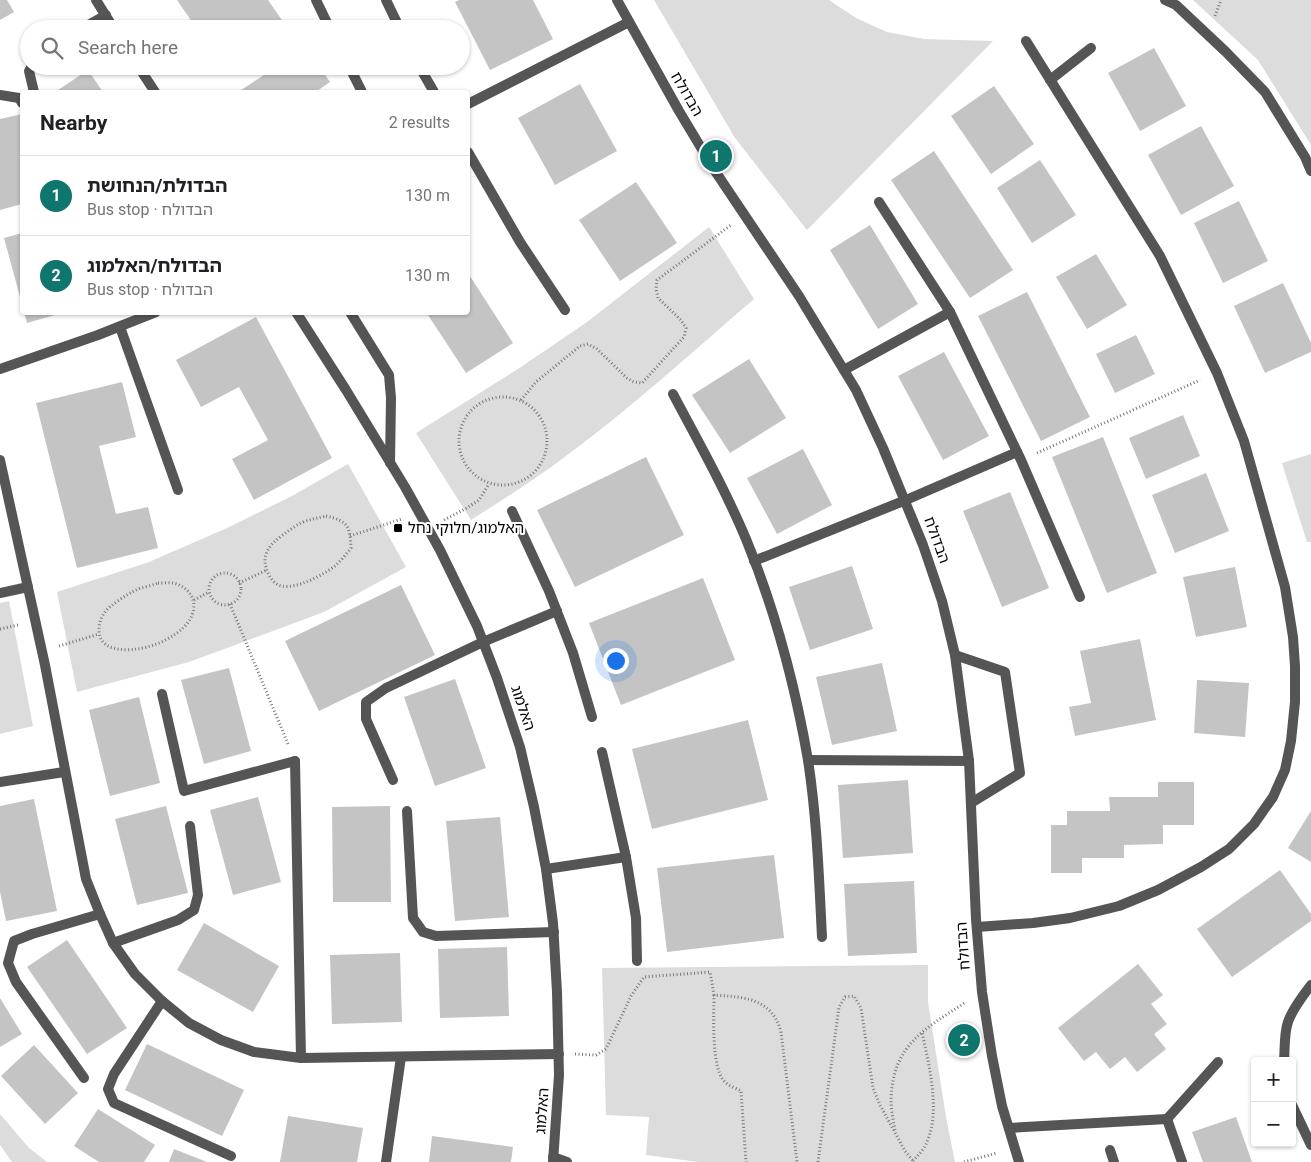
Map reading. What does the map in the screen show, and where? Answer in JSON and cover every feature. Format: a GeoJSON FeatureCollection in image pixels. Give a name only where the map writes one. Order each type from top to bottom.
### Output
{"type":"FeatureCollection","features":[{"type":"Feature","properties":{"kind":"street"},"geometry":{"type":"LineString","coordinates":[[316,0],[326,20]]}},
{"type":"Feature","properties":{"kind":"street"},"geometry":{"type":"LineString","coordinates":[[386,0],[396,20]]}},
{"type":"Feature","properties":{"kind":"street","name":"הבדולח"},"geometry":{"type":"LineString","coordinates":[[617,0],[678,111],[799,296],[860,398],[906,500],[923,545],[942,600],[955,655],[969,761],[982,992],[1002,1106],[1019,1162]]}},
{"type":"Feature","properties":{"kind":"street"},"geometry":{"type":"LineString","coordinates":[[1165,0],[1176,5],[1265,92],[1305,157],[1311,171]]}},
{"type":"Feature","properties":{"kind":"street"},"geometry":{"type":"LineString","coordinates":[[98,1],[109,20]]}},
{"type":"Feature","properties":{"kind":"street"},"geometry":{"type":"LineString","coordinates":[[97,20],[106,15]]}},
{"type":"Feature","properties":{"kind":"street"},"geometry":{"type":"LineString","coordinates":[[470,103],[629,22]]}},
{"type":"Feature","properties":{"kind":"street"},"geometry":{"type":"LineString","coordinates":[[977,927],[1070,918],[1119,906],[1158,890],[1228,850],[1254,824],[1273,797],[1285,770],[1291,741],[1295,702],[1293,637],[1285,587],[1244,441],[1217,372],[1160,256],[1026,41]]}},
{"type":"Feature","properties":{"kind":"street"},"geometry":{"type":"LineString","coordinates":[[1050,80],[1091,48]]}},
{"type":"Feature","properties":{"kind":"street"},"geometry":{"type":"LineString","coordinates":[[30,75],[34,90]]}},
{"type":"Feature","properties":{"kind":"street"},"geometry":{"type":"LineString","coordinates":[[144,75],[154,90]]}},
{"type":"Feature","properties":{"kind":"street"},"geometry":{"type":"LineString","coordinates":[[354,75],[361,90]]}},
{"type":"Feature","properties":{"kind":"street"},"geometry":{"type":"LineString","coordinates":[[424,75],[433,90]]}},
{"type":"Feature","properties":{"kind":"street"},"geometry":{"type":"LineString","coordinates":[[0,95],[20,100]]}},
{"type":"Feature","properties":{"kind":"street"},"geometry":{"type":"LineString","coordinates":[[470,155],[520,242],[565,310]]}},
{"type":"Feature","properties":{"kind":"street"},"geometry":{"type":"LineString","coordinates":[[879,202],[950,312],[1019,456],[1080,597]]}},
{"type":"Feature","properties":{"kind":"street"},"geometry":{"type":"LineString","coordinates":[[844,370],[950,312]]}},
{"type":"Feature","properties":{"kind":"street"},"geometry":{"type":"LineString","coordinates":[[0,369],[149,315]]}},
{"type":"Feature","properties":{"kind":"street","name":"האלמוג"},"geometry":{"type":"LineString","coordinates":[[298,315],[346,390],[440,550],[477,626],[520,747],[546,869],[554,932],[558,992],[559,1075],[553,1160]]}},
{"type":"Feature","properties":{"kind":"street"},"geometry":{"type":"LineString","coordinates":[[352,315],[389,375],[391,398],[390,463]]}},
{"type":"Feature","properties":{"kind":"street"},"geometry":{"type":"LineString","coordinates":[[120,327],[178,490]]}},
{"type":"Feature","properties":{"kind":"street"},"geometry":{"type":"LineString","coordinates":[[673,394],[714,470],[745,538],[769,600],[784,651],[808,760],[816,822],[822,937]]}},
{"type":"Feature","properties":{"kind":"street"},"geometry":{"type":"LineString","coordinates":[[754,561],[1019,456]]}},
{"type":"Feature","properties":{"kind":"street"},"geometry":{"type":"LineString","coordinates":[[0,460],[42,650],[86,879],[113,943],[135,974],[162,1002],[190,1023],[221,1040],[254,1052],[301,1058],[559,1054]]}},
{"type":"Feature","properties":{"kind":"street"},"geometry":{"type":"LineString","coordinates":[[512,511],[550,591],[573,653],[592,717]]}},
{"type":"Feature","properties":{"kind":"street"},"geometry":{"type":"LineString","coordinates":[[0,593],[28,587]]}},
{"type":"Feature","properties":{"kind":"street"},"geometry":{"type":"LineString","coordinates":[[393,780],[366,719],[366,702],[386,688],[483,642],[557,611]]}},
{"type":"Feature","properties":{"kind":"street"},"geometry":{"type":"LineString","coordinates":[[955,655],[1005,672],[1020,774],[971,803]]}},
{"type":"Feature","properties":{"kind":"street"},"geometry":{"type":"LineString","coordinates":[[162,694],[184,791],[295,761],[301,1058]]}},
{"type":"Feature","properties":{"kind":"street"},"geometry":{"type":"LineString","coordinates":[[602,752],[626,857],[636,918],[637,961]]}},
{"type":"Feature","properties":{"kind":"street"},"geometry":{"type":"LineString","coordinates":[[808,760],[969,761]]}},
{"type":"Feature","properties":{"kind":"street"},"geometry":{"type":"LineString","coordinates":[[0,782],[64,772]]}},
{"type":"Feature","properties":{"kind":"street"},"geometry":{"type":"LineString","coordinates":[[407,811],[413,918],[423,932],[436,936],[554,932]]}},
{"type":"Feature","properties":{"kind":"street"},"geometry":{"type":"LineString","coordinates":[[113,943],[178,920],[194,910],[198,895],[190,826]]}},
{"type":"Feature","properties":{"kind":"street"},"geometry":{"type":"LineString","coordinates":[[546,869],[626,857]]}},
{"type":"Feature","properties":{"kind":"street"},"geometry":{"type":"LineString","coordinates":[[84,1078],[16,982],[8,963],[14,941],[100,914]]}},
{"type":"Feature","properties":{"kind":"street"},"geometry":{"type":"LineString","coordinates":[[1284,1057],[1288,1022],[1303,995],[1311,985]]}},
{"type":"Feature","properties":{"kind":"street"},"geometry":{"type":"LineString","coordinates":[[162,1002],[114,1074],[108,1090],[114,1103],[231,1156]]}},
{"type":"Feature","properties":{"kind":"street"},"geometry":{"type":"LineString","coordinates":[[386,1162],[401,1057]]}},
{"type":"Feature","properties":{"kind":"street"},"geometry":{"type":"LineString","coordinates":[[1009,1128],[1166,1119],[1218,1062]]}},
{"type":"Feature","properties":{"kind":"street"},"geometry":{"type":"LineString","coordinates":[[1296,1113],[1311,1145]]}},
{"type":"Feature","properties":{"kind":"street"},"geometry":{"type":"LineString","coordinates":[[1166,1119],[1182,1162]]}},
{"type":"Feature","properties":{"kind":"street"},"geometry":{"type":"LineString","coordinates":[[1110,1150],[1114,1162]]}},
{"type":"Feature","properties":{"kind":"street"},"geometry":{"type":"LineString","coordinates":[[553,1160],[567,1162]]}},
{"type":"Feature","properties":{"kind":"path"},"geometry":{"type":"LineString","coordinates":[[521,400],[536,382],[580,346],[588,344],[628,378],[634,382],[642,383],[684,337],[686,328],[681,320],[658,298],[657,280],[745,215]]}},
{"type":"Feature","properties":{"kind":"path"},"geometry":{"type":"LineString","coordinates":[[1019,456],[1217,372]]}},
{"type":"Feature","properties":{"kind":"path"},"geometry":{"type":"LineString","coordinates":[[507,396],[521,400],[534,408],[543,420],[548,435],[547,450],[542,464],[532,475],[519,483],[504,486],[489,484],[476,477],[466,466],[460,453],[459,439],[462,425],[469,413],[479,403],[492,398],[507,396]]}},
{"type":"Feature","properties":{"kind":"path"},"geometry":{"type":"LineString","coordinates":[[428,528],[479,500],[489,484]]}},
{"type":"Feature","properties":{"kind":"path"},"geometry":{"type":"LineString","coordinates":[[350,536],[420,513]]}},
{"type":"Feature","properties":{"kind":"path"},"geometry":{"type":"LineString","coordinates":[[326,516],[339,519],[347,525],[351,548],[337,565],[321,575],[298,585],[282,586],[275,584],[267,570],[265,557],[268,548],[275,540],[301,523],[326,516]]}},
{"type":"Feature","properties":{"kind":"path"},"geometry":{"type":"LineString","coordinates":[[239,583],[267,570]]}},
{"type":"Feature","properties":{"kind":"path"},"geometry":{"type":"LineString","coordinates":[[219,574],[232,574],[239,583],[238,597],[230,604],[220,604],[215,601],[209,592],[211,581],[219,574]]}},
{"type":"Feature","properties":{"kind":"path"},"geometry":{"type":"LineString","coordinates":[[158,584],[174,584],[186,589],[194,600],[193,613],[185,626],[168,639],[145,648],[126,650],[112,648],[103,643],[99,634],[99,623],[105,612],[136,590],[158,584]]}},
{"type":"Feature","properties":{"kind":"path"},"geometry":{"type":"LineString","coordinates":[[194,600],[209,592]]}},
{"type":"Feature","properties":{"kind":"path"},"geometry":{"type":"LineString","coordinates":[[230,604],[295,761]]}},
{"type":"Feature","properties":{"kind":"path"},"geometry":{"type":"LineString","coordinates":[[42,650],[99,634]]}},
{"type":"Feature","properties":{"kind":"path"},"geometry":{"type":"LineString","coordinates":[[559,1054],[596,1055],[606,1049],[631,996],[644,977],[710,972],[714,995],[717,1066],[724,1081],[741,1091],[746,1162]]}},
{"type":"Feature","properties":{"kind":"path"},"geometry":{"type":"LineString","coordinates":[[895,1133],[891,1100],[893,1078],[898,1062],[909,1045],[922,1031],[982,992]]}},
{"type":"Feature","properties":{"kind":"path"},"geometry":{"type":"LineString","coordinates":[[714,995],[743,997],[758,1002],[768,1009],[778,1022],[781,1032],[797,1162]]}},
{"type":"Feature","properties":{"kind":"path"},"geometry":{"type":"LineString","coordinates":[[818,1162],[839,1007],[845,997],[854,996],[860,1008],[873,1088],[895,1133],[913,1161],[924,1148],[930,1134],[933,1113],[932,1088],[922,1031]]}},
{"type":"Feature","properties":{"kind":"path"},"geometry":{"type":"LineString","coordinates":[[964,1162],[1015,1149]]}},
{"type":"Feature","properties":{"kind":"shaded area"},"geometry":{"type":"Polygon","coordinates":[[[654,0],[829,0],[856,18],[887,32],[924,39],[993,41],[807,230],[735,138],[654,0]]]}},
{"type":"Feature","properties":{"kind":"shaded area"},"geometry":{"type":"Polygon","coordinates":[[[1193,0],[1311,0],[1311,145],[1258,60],[1193,0]]]}},
{"type":"Feature","properties":{"kind":"shaded area"},"geometry":{"type":"Polygon","coordinates":[[[709,227],[754,299],[660,381],[587,440],[540,475],[471,520],[416,433],[518,369],[587,322],[709,227]]]}},
{"type":"Feature","properties":{"kind":"shaded area"},"geometry":{"type":"Polygon","coordinates":[[[1311,454],[1311,542],[1307,542],[1282,463],[1311,454]]]}},
{"type":"Feature","properties":{"kind":"shaded area"},"geometry":{"type":"Polygon","coordinates":[[[348,464],[406,567],[324,612],[189,662],[77,692],[57,592],[149,562],[227,528],[292,496],[348,464]]]}},
{"type":"Feature","properties":{"kind":"shaded area"},"geometry":{"type":"Polygon","coordinates":[[[9,601],[33,726],[0,734],[0,603],[9,601]]]}},
{"type":"Feature","properties":{"kind":"shaded area"},"geometry":{"type":"Polygon","coordinates":[[[928,965],[928,1002],[955,1162],[698,1162],[646,1155],[649,1117],[606,1115],[602,968],[928,965]]]}},
{"type":"Feature","properties":{"kind":"shaded area"},"geometry":{"type":"Polygon","coordinates":[[[0,1114],[29,1148],[47,1162],[12,1162],[0,1145],[0,1114]]]}},
{"type":"Feature","properties":{"kind":"building"},"geometry":{"type":"Polygon","coordinates":[[[0,0],[7,0],[14,12],[0,20],[0,0]]]}},
{"type":"Feature","properties":{"kind":"building"},"geometry":{"type":"Polygon","coordinates":[[[177,0],[268,0],[282,20],[191,20],[177,0]]]}},
{"type":"Feature","properties":{"kind":"building"},"geometry":{"type":"Polygon","coordinates":[[[459,0],[533,0],[553,39],[490,70],[470,31],[470,20],[464,20],[455,2],[459,0]]]}},
{"type":"Feature","properties":{"kind":"building"},"geometry":{"type":"Polygon","coordinates":[[[1154,48],[1186,106],[1140,131],[1108,73],[1154,48]]]}},
{"type":"Feature","properties":{"kind":"building"},"geometry":{"type":"Polygon","coordinates":[[[80,75],[91,75],[102,90],[58,90],[80,75]]]}},
{"type":"Feature","properties":{"kind":"building"},"geometry":{"type":"Polygon","coordinates":[[[264,75],[325,75],[330,82],[318,90],[241,90],[264,75]]]}},
{"type":"Feature","properties":{"kind":"building"},"geometry":{"type":"Polygon","coordinates":[[[580,84],[617,151],[555,185],[518,118],[580,84]]]}},
{"type":"Feature","properties":{"kind":"building"},"geometry":{"type":"Polygon","coordinates":[[[994,86],[1034,144],[991,174],[951,116],[994,86]]]}},
{"type":"Feature","properties":{"kind":"building"},"geometry":{"type":"Polygon","coordinates":[[[20,114],[20,205],[0,210],[0,119],[20,114]]]}},
{"type":"Feature","properties":{"kind":"building"},"geometry":{"type":"Polygon","coordinates":[[[1201,126],[1234,186],[1181,215],[1148,155],[1201,126]]]}},
{"type":"Feature","properties":{"kind":"building"},"geometry":{"type":"Polygon","coordinates":[[[934,151],[1013,270],[970,298],[891,180],[934,151]]]}},
{"type":"Feature","properties":{"kind":"building"},"geometry":{"type":"Polygon","coordinates":[[[1040,160],[1076,215],[1032,243],[997,188],[1040,160]]]}},
{"type":"Feature","properties":{"kind":"building"},"geometry":{"type":"Polygon","coordinates":[[[636,182],[677,243],[620,281],[579,220],[636,182]]]}},
{"type":"Feature","properties":{"kind":"building"},"geometry":{"type":"Polygon","coordinates":[[[1239,201],[1268,261],[1223,283],[1194,223],[1239,201]]]}},
{"type":"Feature","properties":{"kind":"building"},"geometry":{"type":"Polygon","coordinates":[[[870,225],[918,304],[878,329],[830,250],[870,225]]]}},
{"type":"Feature","properties":{"kind":"building"},"geometry":{"type":"Polygon","coordinates":[[[20,234],[20,297],[4,238],[20,234]]]}},
{"type":"Feature","properties":{"kind":"building"},"geometry":{"type":"Polygon","coordinates":[[[1096,254],[1127,305],[1087,329],[1056,277],[1096,254]]]}},
{"type":"Feature","properties":{"kind":"building"},"geometry":{"type":"Polygon","coordinates":[[[470,276],[513,343],[466,373],[428,315],[470,315],[470,276]]]}},
{"type":"Feature","properties":{"kind":"building"},"geometry":{"type":"Polygon","coordinates":[[[1283,283],[1311,343],[1311,352],[1265,373],[1234,306],[1283,283]]]}},
{"type":"Feature","properties":{"kind":"building"},"geometry":{"type":"Polygon","coordinates":[[[1027,292],[1090,417],[1041,441],[978,316],[1027,292]]]}},
{"type":"Feature","properties":{"kind":"building"},"geometry":{"type":"Polygon","coordinates":[[[25,315],[55,315],[27,323],[25,315]]]}},
{"type":"Feature","properties":{"kind":"building"},"geometry":{"type":"Polygon","coordinates":[[[256,317],[332,458],[254,500],[232,459],[268,440],[239,387],[201,407],[176,360],[256,317]]]}},
{"type":"Feature","properties":{"kind":"building"},"geometry":{"type":"Polygon","coordinates":[[[1136,335],[1155,374],[1115,393],[1096,354],[1136,335]]]}},
{"type":"Feature","properties":{"kind":"building"},"geometry":{"type":"Polygon","coordinates":[[[944,352],[989,436],[943,460],[898,376],[944,352]]]}},
{"type":"Feature","properties":{"kind":"building"},"geometry":{"type":"Polygon","coordinates":[[[749,359],[786,418],[730,453],[692,395],[749,359]]]}},
{"type":"Feature","properties":{"kind":"building"},"geometry":{"type":"Polygon","coordinates":[[[122,382],[136,437],[99,446],[116,514],[148,507],[158,548],[77,568],[36,403],[122,382]]]}},
{"type":"Feature","properties":{"kind":"building"},"geometry":{"type":"Polygon","coordinates":[[[1183,415],[1200,456],[1146,479],[1129,438],[1183,415]]]}},
{"type":"Feature","properties":{"kind":"building"},"geometry":{"type":"Polygon","coordinates":[[[1103,437],[1157,573],[1107,593],[1052,457],[1103,437]]]}},
{"type":"Feature","properties":{"kind":"building"},"geometry":{"type":"Polygon","coordinates":[[[803,449],[832,505],[777,534],[747,478],[803,449]]]}},
{"type":"Feature","properties":{"kind":"building"},"geometry":{"type":"Polygon","coordinates":[[[646,457],[684,535],[575,587],[537,510],[646,457]]]}},
{"type":"Feature","properties":{"kind":"building"},"geometry":{"type":"Polygon","coordinates":[[[1206,473],[1229,531],[1175,553],[1152,495],[1206,473]]]}},
{"type":"Feature","properties":{"kind":"building"},"geometry":{"type":"Polygon","coordinates":[[[1010,492],[1049,588],[1002,607],[963,511],[1010,492]]]}},
{"type":"Feature","properties":{"kind":"building"},"geometry":{"type":"Polygon","coordinates":[[[852,566],[873,629],[810,650],[789,587],[852,566]]]}},
{"type":"Feature","properties":{"kind":"building"},"geometry":{"type":"Polygon","coordinates":[[[1235,567],[1247,627],[1196,637],[1183,577],[1235,567]]]}},
{"type":"Feature","properties":{"kind":"building"},"geometry":{"type":"Polygon","coordinates":[[[703,578],[735,660],[621,705],[589,623],[703,578]]]}},
{"type":"Feature","properties":{"kind":"building"},"geometry":{"type":"Polygon","coordinates":[[[401,585],[435,655],[319,711],[285,641],[401,585]]]}},
{"type":"Feature","properties":{"kind":"building"},"geometry":{"type":"Polygon","coordinates":[[[1140,639],[1156,720],[1075,736],[1069,707],[1091,703],[1080,651],[1140,639]]]}},
{"type":"Feature","properties":{"kind":"building"},"geometry":{"type":"Polygon","coordinates":[[[882,663],[897,731],[832,745],[816,677],[882,663]]]}},
{"type":"Feature","properties":{"kind":"building"},"geometry":{"type":"Polygon","coordinates":[[[229,668],[251,751],[204,764],[181,680],[229,668]]]}},
{"type":"Feature","properties":{"kind":"building"},"geometry":{"type":"Polygon","coordinates":[[[455,679],[486,768],[435,786],[404,697],[455,679]]]}},
{"type":"Feature","properties":{"kind":"building"},"geometry":{"type":"Polygon","coordinates":[[[1197,680],[1249,683],[1245,737],[1194,733],[1197,680]]]}},
{"type":"Feature","properties":{"kind":"building"},"geometry":{"type":"Polygon","coordinates":[[[139,697],[160,783],[110,796],[89,710],[139,697]]]}},
{"type":"Feature","properties":{"kind":"building"},"geometry":{"type":"Polygon","coordinates":[[[748,720],[768,800],[652,829],[632,749],[748,720]]]}},
{"type":"Feature","properties":{"kind":"building"},"geometry":{"type":"Polygon","coordinates":[[[908,780],[913,853],[843,858],[838,785],[908,780]]]}},
{"type":"Feature","properties":{"kind":"building"},"geometry":{"type":"Polygon","coordinates":[[[1158,782],[1194,782],[1194,825],[1163,825],[1163,844],[1124,845],[1124,858],[1082,858],[1082,873],[1051,873],[1051,825],[1067,825],[1067,811],[1110,811],[1109,797],[1158,797],[1158,782]]]}},
{"type":"Feature","properties":{"kind":"building"},"geometry":{"type":"Polygon","coordinates":[[[258,797],[281,882],[233,895],[210,810],[258,797]]]}},
{"type":"Feature","properties":{"kind":"building"},"geometry":{"type":"Polygon","coordinates":[[[34,799],[57,911],[6,921],[0,892],[0,806],[34,799]]]}},
{"type":"Feature","properties":{"kind":"building"},"geometry":{"type":"Polygon","coordinates":[[[166,806],[188,893],[137,905],[115,819],[166,806]]]}},
{"type":"Feature","properties":{"kind":"building"},"geometry":{"type":"Polygon","coordinates":[[[390,806],[391,902],[333,902],[332,807],[390,806]]]}},
{"type":"Feature","properties":{"kind":"building"},"geometry":{"type":"Polygon","coordinates":[[[1311,811],[1311,862],[1288,848],[1311,811]]]}},
{"type":"Feature","properties":{"kind":"building"},"geometry":{"type":"Polygon","coordinates":[[[500,817],[509,917],[455,921],[446,821],[500,817]]]}},
{"type":"Feature","properties":{"kind":"building"},"geometry":{"type":"Polygon","coordinates":[[[774,855],[784,938],[667,952],[657,868],[774,855]]]}},
{"type":"Feature","properties":{"kind":"building"},"geometry":{"type":"Polygon","coordinates":[[[1280,870],[1311,914],[1311,921],[1232,977],[1197,929],[1280,870]]]}},
{"type":"Feature","properties":{"kind":"building"},"geometry":{"type":"Polygon","coordinates":[[[914,881],[917,953],[848,956],[844,884],[914,881]]]}},
{"type":"Feature","properties":{"kind":"building"},"geometry":{"type":"Polygon","coordinates":[[[204,923],[279,966],[253,1012],[177,970],[204,923]]]}},
{"type":"Feature","properties":{"kind":"building"},"geometry":{"type":"Polygon","coordinates":[[[67,940],[127,1028],[87,1054],[27,967],[67,940]]]}},
{"type":"Feature","properties":{"kind":"building"},"geometry":{"type":"Polygon","coordinates":[[[507,947],[509,1016],[440,1018],[438,949],[507,947]]]}},
{"type":"Feature","properties":{"kind":"building"},"geometry":{"type":"Polygon","coordinates":[[[400,953],[402,1022],[332,1024],[330,955],[400,953]]]}},
{"type":"Feature","properties":{"kind":"building"},"geometry":{"type":"Polygon","coordinates":[[[1138,964],[1163,995],[1151,1004],[1167,1024],[1154,1034],[1166,1049],[1137,1072],[1125,1057],[1110,1069],[1096,1052],[1084,1061],[1058,1028],[1138,964]]]}},
{"type":"Feature","properties":{"kind":"building"},"geometry":{"type":"Polygon","coordinates":[[[0,998],[22,1034],[0,1047],[0,998]]]}},
{"type":"Feature","properties":{"kind":"building"},"geometry":{"type":"Polygon","coordinates":[[[147,1044],[244,1090],[222,1136],[125,1090],[147,1044]]]}},
{"type":"Feature","properties":{"kind":"building"},"geometry":{"type":"Polygon","coordinates":[[[34,1045],[78,1093],[45,1124],[1,1076],[34,1045]]]}},
{"type":"Feature","properties":{"kind":"building"},"geometry":{"type":"Polygon","coordinates":[[[98,1109],[155,1145],[144,1162],[99,1162],[74,1146],[98,1109]]]}},
{"type":"Feature","properties":{"kind":"building"},"geometry":{"type":"Polygon","coordinates":[[[288,1116],[363,1128],[357,1162],[280,1162],[288,1116]]]}},
{"type":"Feature","properties":{"kind":"building"},"geometry":{"type":"Polygon","coordinates":[[[1236,1117],[1252,1162],[1203,1162],[1192,1132],[1236,1117]]]}},
{"type":"Feature","properties":{"kind":"building"},"geometry":{"type":"Polygon","coordinates":[[[432,1136],[513,1147],[511,1162],[429,1162],[432,1136]]]}},
{"type":"Feature","properties":{"kind":"building"},"geometry":{"type":"Polygon","coordinates":[[[174,1149],[207,1162],[169,1162],[174,1149]]]}},
{"type":"Feature","properties":{"kind":"place","name":"הבדולת/הנחושת"},"geometry":{"type":"Point","coordinates":[716,156]}},
{"type":"Feature","properties":{"kind":"place","name":"האלמוג/חלוקי נחל"},"geometry":{"type":"Point","coordinates":[398,528]}},
{"type":"Feature","properties":{"kind":"place","name":"הבדולח/האלמוג"},"geometry":{"type":"Point","coordinates":[964,1040]}}]}
